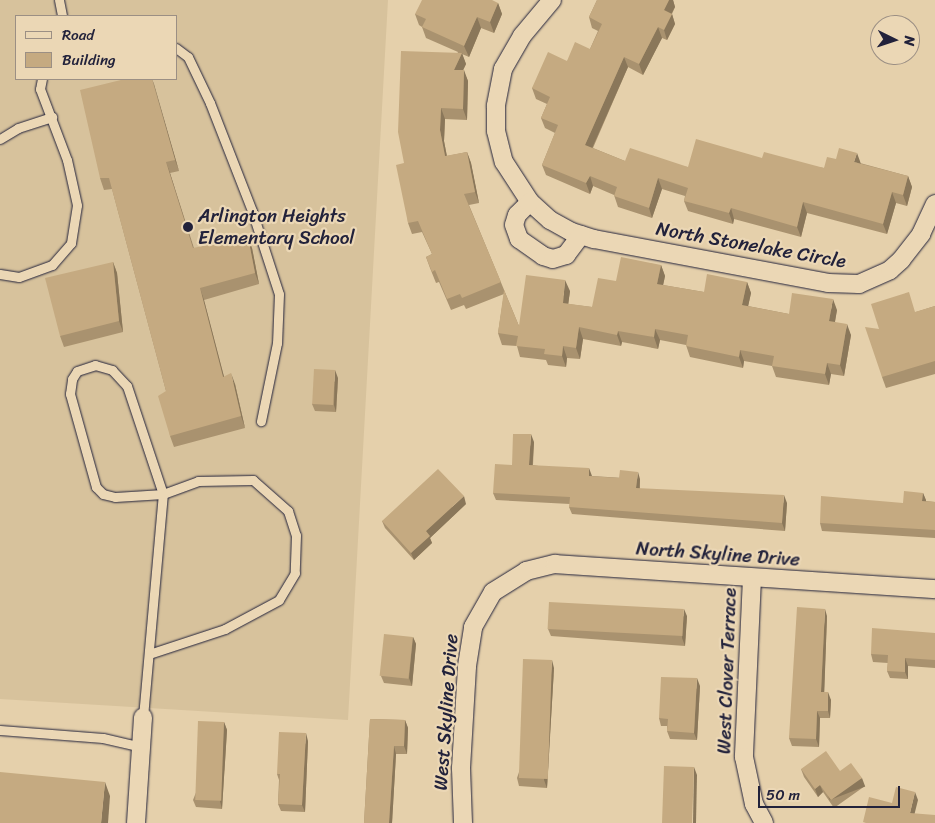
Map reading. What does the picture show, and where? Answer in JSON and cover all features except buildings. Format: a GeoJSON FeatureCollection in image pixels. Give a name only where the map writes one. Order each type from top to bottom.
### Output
{"type":"FeatureCollection","features":[{"type":"Feature","properties":{"kind":"street","name":"North Stonelake Circle"},"geometry":{"type":"LineString","coordinates":[[552,0],[522,36],[503,69],[496,106],[496,131],[504,162],[530,202],[550,220],[581,235],[828,283],[859,284],[890,270],[901,260],[921,234],[935,204]]}},
{"type":"Feature","properties":{"kind":"street"},"geometry":{"type":"LineString","coordinates":[[530,202],[516,215],[514,226],[519,239],[542,256],[553,258],[566,255],[581,235]]}},
{"type":"Feature","properties":{"kind":"street","name":"North Skyline Drive"},"geometry":{"type":"LineString","coordinates":[[502,584],[526,571],[555,564],[935,589]]}},
{"type":"Feature","properties":{"kind":"street","name":"West Clover Terrace"},"geometry":{"type":"LineString","coordinates":[[752,578],[744,757],[754,804],[764,823]]}},
{"type":"Feature","properties":{"kind":"street","name":"West Skyline Drive"},"geometry":{"type":"LineString","coordinates":[[463,823],[461,768],[469,644],[477,614],[502,584]]}},
{"type":"Feature","properties":{"kind":"street"},"geometry":{"type":"LineString","coordinates":[[136,823],[139,746],[143,717]]}},
{"type":"Feature","properties":{"kind":"lane"},"geometry":{"type":"LineString","coordinates":[[59,0],[62,15]]}},
{"type":"Feature","properties":{"kind":"lane"},"geometry":{"type":"LineString","coordinates":[[178,50],[188,57],[210,104],[252,211],[279,294],[277,344],[261,421]]}},
{"type":"Feature","properties":{"kind":"lane"},"geometry":{"type":"LineString","coordinates":[[0,274],[19,277],[52,265],[71,243],[77,205],[67,160],[40,89],[42,80]]}},
{"type":"Feature","properties":{"kind":"lane"},"geometry":{"type":"LineString","coordinates":[[0,139],[18,128],[52,117]]}},
{"type":"Feature","properties":{"kind":"lane"},"geometry":{"type":"LineString","coordinates":[[143,717],[148,654],[163,494],[127,386],[112,370],[94,365],[79,369],[72,378],[70,394],[96,487],[103,494],[115,496],[163,494],[198,481],[253,480],[288,511],[296,535],[295,573],[279,600],[225,629],[148,654]]}},
{"type":"Feature","properties":{"kind":"lane"},"geometry":{"type":"LineString","coordinates":[[0,730],[103,738],[139,746]]}},
{"type":"Feature","properties":{"kind":"shaded area","name":"Arlington Heights Elementary School"},"geometry":{"type":"Polygon","coordinates":[[[0,0],[388,0],[348,720],[0,699],[0,0]]]}},
{"type":"Feature","properties":{"kind":"place","name":"Arlington Heights Elementary School"},"geometry":{"type":"Point","coordinates":[188,227]}}]}
